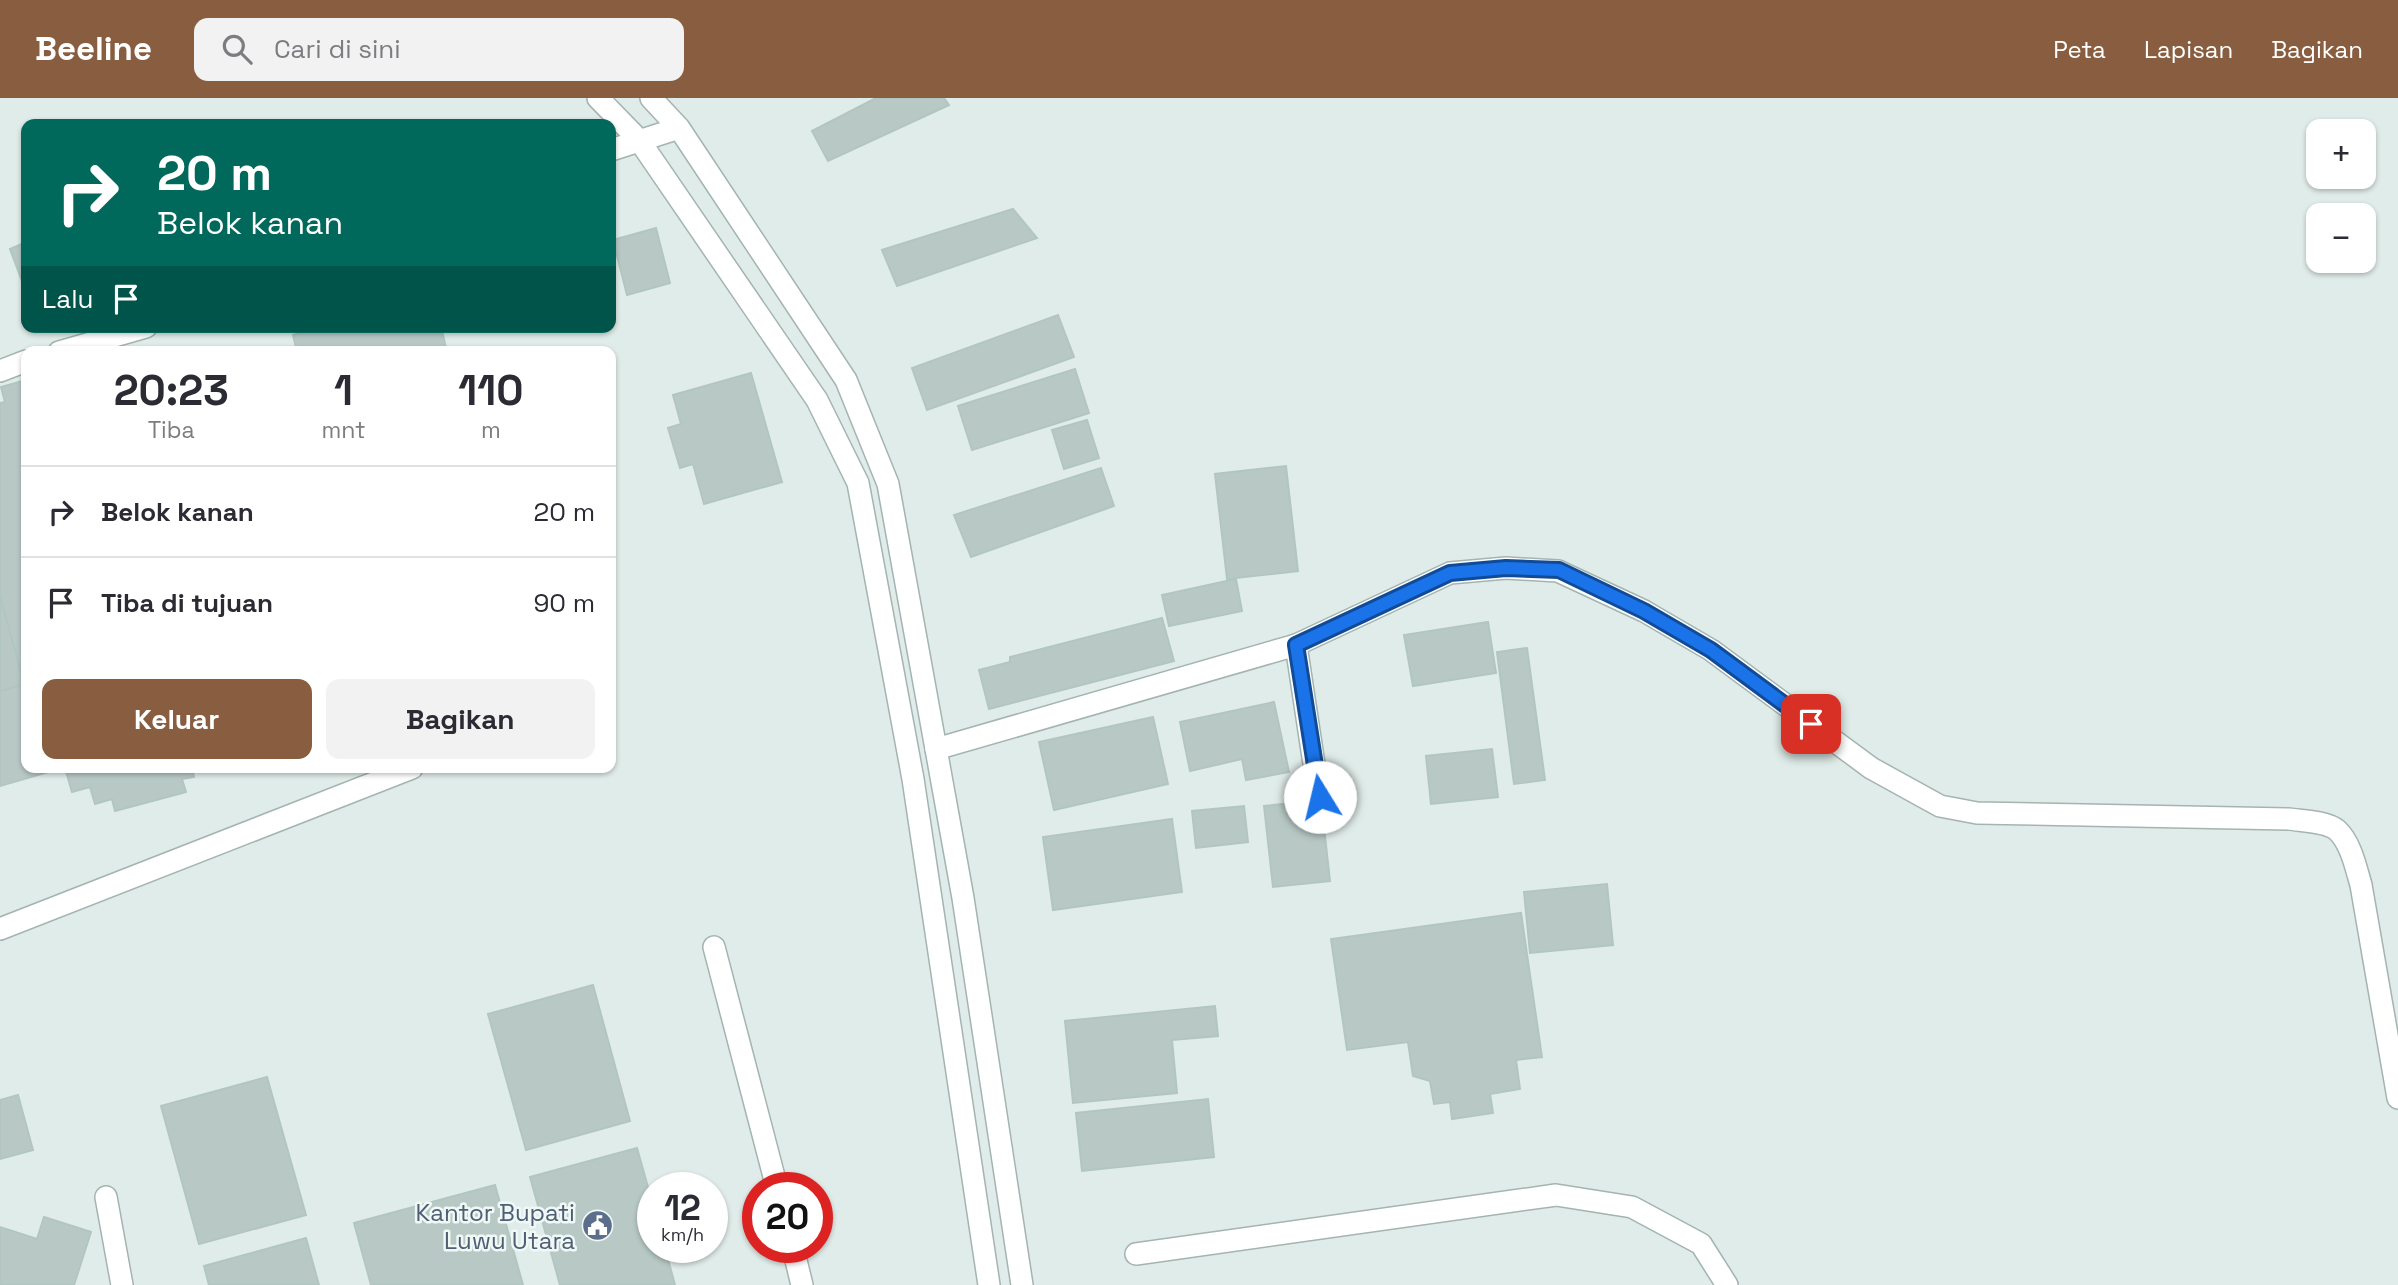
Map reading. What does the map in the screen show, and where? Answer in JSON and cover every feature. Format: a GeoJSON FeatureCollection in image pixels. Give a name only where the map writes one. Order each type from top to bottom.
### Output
{"type":"FeatureCollection","features":[{"type":"Feature","properties":{"kind":"street"},"geometry":{"type":"LineString","coordinates":[[598,98],[639,140],[817,400],[858,483],[913,779],[989,1285]]}},
{"type":"Feature","properties":{"kind":"street"},"geometry":{"type":"LineString","coordinates":[[651,98],[679,128],[846,380],[888,484],[963,898],[1022,1285]]}},
{"type":"Feature","properties":{"kind":"street"},"geometry":{"type":"LineString","coordinates":[[616,148],[679,128]]}},
{"type":"Feature","properties":{"kind":"street"},"geometry":{"type":"LineString","coordinates":[[80,346],[125,333]]}},
{"type":"Feature","properties":{"kind":"street"},"geometry":{"type":"LineString","coordinates":[[0,371],[21,363]]}},
{"type":"Feature","properties":{"kind":"street"},"geometry":{"type":"LineString","coordinates":[[936,749],[1296,645],[1450,573],[1506,568],[1559,570],[1644,611],[1711,650],[1871,768],[1940,806],[1978,814],[2289,819],[2336,829],[2351,852],[2361,885],[2398,1098]]}},
{"type":"Feature","properties":{"kind":"street"},"geometry":{"type":"LineString","coordinates":[[1296,645],[1320,797]]}},
{"type":"Feature","properties":{"kind":"street"},"geometry":{"type":"LineString","coordinates":[[0,929],[399,773]]}},
{"type":"Feature","properties":{"kind":"street"},"geometry":{"type":"LineString","coordinates":[[714,947],[773,1172]]}},
{"type":"Feature","properties":{"kind":"street"},"geometry":{"type":"LineString","coordinates":[[1136,1254],[1556,1195],[1632,1208],[1701,1244],[1727,1285]]}},
{"type":"Feature","properties":{"kind":"street"},"geometry":{"type":"LineString","coordinates":[[106,1197],[122,1285]]}},
{"type":"Feature","properties":{"kind":"street"},"geometry":{"type":"LineString","coordinates":[[797,1263],[802,1285]]}},
{"type":"Feature","properties":{"kind":"building"},"geometry":{"type":"Polygon","coordinates":[[[876,98],[944,98],[949,105],[828,161],[812,131],[876,98]]]}},
{"type":"Feature","properties":{"kind":"building"},"geometry":{"type":"Polygon","coordinates":[[[1013,209],[1037,238],[897,286],[882,250],[1013,209]]]}},
{"type":"Feature","properties":{"kind":"building"},"geometry":{"type":"Polygon","coordinates":[[[656,228],[670,283],[627,295],[616,252],[616,239],[656,228]]]}},
{"type":"Feature","properties":{"kind":"building"},"geometry":{"type":"Polygon","coordinates":[[[21,244],[21,279],[10,249],[21,244]]]}},
{"type":"Feature","properties":{"kind":"building"},"geometry":{"type":"Polygon","coordinates":[[[1058,315],[1074,357],[927,410],[912,368],[1058,315]]]}},
{"type":"Feature","properties":{"kind":"building"},"geometry":{"type":"Polygon","coordinates":[[[442,333],[446,346],[296,346],[293,335],[442,333]]]}},
{"type":"Feature","properties":{"kind":"building"},"geometry":{"type":"Polygon","coordinates":[[[442,333],[446,346],[296,346],[293,335],[442,333]]]}},
{"type":"Feature","properties":{"kind":"building"},"geometry":{"type":"Polygon","coordinates":[[[1075,369],[1089,413],[972,450],[958,406],[1075,369]]]}},
{"type":"Feature","properties":{"kind":"building"},"geometry":{"type":"Polygon","coordinates":[[[751,373],[782,482],[704,504],[693,464],[680,468],[668,428],[681,424],[673,395],[751,373]]]}},
{"type":"Feature","properties":{"kind":"building"},"geometry":{"type":"Polygon","coordinates":[[[21,381],[21,673],[0,595],[0,403],[5,402],[1,387],[21,381]]]}},
{"type":"Feature","properties":{"kind":"building"},"geometry":{"type":"Polygon","coordinates":[[[21,381],[21,773],[45,773],[0,786],[0,403],[5,402],[1,387],[21,381]]]}},
{"type":"Feature","properties":{"kind":"building"},"geometry":{"type":"Polygon","coordinates":[[[1087,420],[1099,458],[1064,469],[1052,430],[1087,420]]]}},
{"type":"Feature","properties":{"kind":"building"},"geometry":{"type":"Polygon","coordinates":[[[1286,466],[1298,571],[1227,579],[1215,474],[1286,466]]]}},
{"type":"Feature","properties":{"kind":"building"},"geometry":{"type":"Polygon","coordinates":[[[1101,468],[1114,506],[971,557],[954,515],[1101,468]]]}},
{"type":"Feature","properties":{"kind":"building"},"geometry":{"type":"Polygon","coordinates":[[[1236,579],[1242,611],[1169,626],[1162,595],[1236,579]]]}},
{"type":"Feature","properties":{"kind":"building"},"geometry":{"type":"Polygon","coordinates":[[[1162,618],[1174,661],[989,709],[979,670],[1010,662],[1010,657],[1162,618]]]}},
{"type":"Feature","properties":{"kind":"building"},"geometry":{"type":"Polygon","coordinates":[[[1488,622],[1496,673],[1413,686],[1404,635],[1488,622]]]}},
{"type":"Feature","properties":{"kind":"building"},"geometry":{"type":"Polygon","coordinates":[[[1527,648],[1545,780],[1514,784],[1497,652],[1527,648]]]}},
{"type":"Feature","properties":{"kind":"building"},"geometry":{"type":"Polygon","coordinates":[[[21,685],[21,773],[45,773],[0,786],[0,691],[21,685]]]}},
{"type":"Feature","properties":{"kind":"building"},"geometry":{"type":"Polygon","coordinates":[[[1274,702],[1289,772],[1246,780],[1242,759],[1190,771],[1180,722],[1274,702]]]}},
{"type":"Feature","properties":{"kind":"building"},"geometry":{"type":"Polygon","coordinates":[[[1274,702],[1289,772],[1246,780],[1242,759],[1190,771],[1180,722],[1274,702]]]}},
{"type":"Feature","properties":{"kind":"building"},"geometry":{"type":"Polygon","coordinates":[[[1153,717],[1168,784],[1054,810],[1039,742],[1153,717]]]}},
{"type":"Feature","properties":{"kind":"building"},"geometry":{"type":"Polygon","coordinates":[[[1492,749],[1498,797],[1431,804],[1426,756],[1492,749]]]}},
{"type":"Feature","properties":{"kind":"building"},"geometry":{"type":"Polygon","coordinates":[[[66,773],[193,773],[194,777],[182,779],[186,792],[115,811],[112,799],[95,804],[90,787],[72,792],[66,773]]]}},
{"type":"Feature","properties":{"kind":"building"},"geometry":{"type":"Polygon","coordinates":[[[66,773],[193,773],[194,777],[182,779],[186,792],[115,811],[112,799],[95,804],[90,787],[72,792],[66,773]]]}},
{"type":"Feature","properties":{"kind":"building"},"geometry":{"type":"Polygon","coordinates":[[[1321,800],[1330,881],[1273,887],[1264,806],[1321,800]]]}},
{"type":"Feature","properties":{"kind":"building"},"geometry":{"type":"Polygon","coordinates":[[[1244,806],[1248,842],[1196,848],[1192,811],[1244,806]]]}},
{"type":"Feature","properties":{"kind":"building"},"geometry":{"type":"Polygon","coordinates":[[[1172,819],[1182,892],[1053,910],[1043,837],[1172,819]]]}},
{"type":"Feature","properties":{"kind":"building"},"geometry":{"type":"Polygon","coordinates":[[[1607,884],[1613,945],[1530,953],[1524,892],[1607,884]]]}},
{"type":"Feature","properties":{"kind":"building"},"geometry":{"type":"Polygon","coordinates":[[[1521,913],[1542,1057],[1516,1060],[1520,1089],[1490,1094],[1493,1113],[1452,1119],[1450,1102],[1434,1104],[1430,1081],[1413,1076],[1408,1042],[1347,1050],[1331,939],[1521,913]]]}},
{"type":"Feature","properties":{"kind":"building"},"geometry":{"type":"Polygon","coordinates":[[[593,985],[630,1121],[526,1150],[488,1014],[593,985]]]}},
{"type":"Feature","properties":{"kind":"building"},"geometry":{"type":"Polygon","coordinates":[[[1215,1006],[1218,1036],[1172,1040],[1177,1093],[1073,1103],[1065,1021],[1215,1006]]]}},
{"type":"Feature","properties":{"kind":"building"},"geometry":{"type":"Polygon","coordinates":[[[267,1077],[306,1215],[199,1244],[161,1106],[267,1077]]]}},
{"type":"Feature","properties":{"kind":"building"},"geometry":{"type":"Polygon","coordinates":[[[18,1095],[33,1150],[0,1159],[0,1100],[18,1095]]]}},
{"type":"Feature","properties":{"kind":"building"},"geometry":{"type":"Polygon","coordinates":[[[1208,1099],[1214,1157],[1082,1171],[1076,1113],[1208,1099]]]}},
{"type":"Feature","properties":{"kind":"building","name":"Kantor Bupati Luwu Utara"},"geometry":{"type":"Polygon","coordinates":[[[637,1148],[644,1172],[637,1172],[637,1263],[669,1263],[675,1285],[560,1285],[530,1177],[637,1148]]]}},
{"type":"Feature","properties":{"kind":"building","name":"Kantor Bupati Luwu Utara"},"geometry":{"type":"Polygon","coordinates":[[[637,1148],[644,1172],[637,1172],[637,1263],[669,1263],[675,1285],[560,1285],[530,1177],[637,1148]]]}},
{"type":"Feature","properties":{"kind":"building","name":"Kantor Bupati Luwu Utara"},"geometry":{"type":"Polygon","coordinates":[[[495,1185],[523,1285],[371,1285],[354,1223],[495,1185]]]}},
{"type":"Feature","properties":{"kind":"building","name":"Kantor Bupati Luwu Utara"},"geometry":{"type":"Polygon","coordinates":[[[495,1185],[523,1285],[371,1285],[354,1223],[495,1185]]]}},
{"type":"Feature","properties":{"kind":"building"},"geometry":{"type":"Polygon","coordinates":[[[44,1217],[91,1232],[74,1285],[0,1285],[0,1227],[37,1239],[44,1217]]]}},
{"type":"Feature","properties":{"kind":"building"},"geometry":{"type":"Polygon","coordinates":[[[306,1238],[319,1285],[209,1285],[204,1266],[306,1238]]]}},
{"type":"Feature","properties":{"kind":"building"},"geometry":{"type":"Polygon","coordinates":[[[306,1238],[319,1285],[209,1285],[204,1266],[306,1238]]]}},
{"type":"Feature","properties":{"kind":"place","name":"Kantor Bupati Luwu Utara"},"geometry":{"type":"Point","coordinates":[598,1226]}},
{"type":"Feature","properties":{"kind":"route"},"geometry":{"type":"LineString","coordinates":[[1320,797],[1296,645],[1450,573],[1506,568],[1559,570],[1644,611],[1711,650],[1811,724]]}}]}
